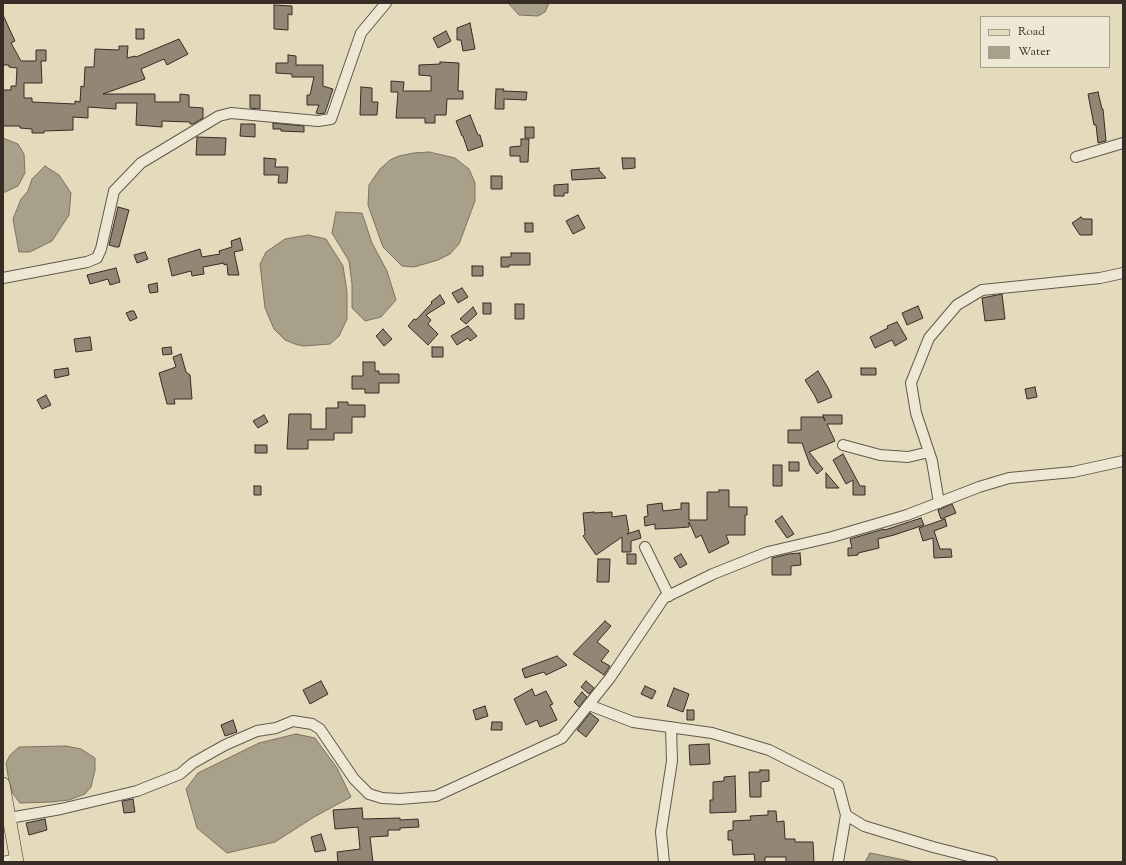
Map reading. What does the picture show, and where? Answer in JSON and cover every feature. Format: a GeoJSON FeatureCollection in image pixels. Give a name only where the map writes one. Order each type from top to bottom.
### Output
{"type":"FeatureCollection","features":[{"type":"Feature","properties":{"kind":"main road"},"geometry":{"type":"LineString","coordinates":[[3,784],[17,860]]}},
{"type":"Feature","properties":{"kind":"street"},"geometry":{"type":"LineString","coordinates":[[3,278],[88,262],[97,258],[101,250],[114,191],[141,163],[219,116],[231,113],[318,121],[331,118],[361,33],[386,3]]}},
{"type":"Feature","properties":{"kind":"street"},"geometry":{"type":"LineString","coordinates":[[1076,157],[1123,143]]}},
{"type":"Feature","properties":{"kind":"street"},"geometry":{"type":"LineString","coordinates":[[939,503],[932,461],[916,413],[911,383],[929,338],[957,304],[982,290],[1100,278],[1123,273]]}},
{"type":"Feature","properties":{"kind":"street"},"geometry":{"type":"LineString","coordinates":[[842,445],[880,455],[908,456],[929,452]]}},
{"type":"Feature","properties":{"kind":"street"},"geometry":{"type":"LineString","coordinates":[[9,818],[61,809],[137,791],[180,774],[193,763],[225,745],[257,731],[276,728],[293,721],[312,724],[320,729],[354,779],[369,794],[382,798],[400,799],[436,796],[562,738],[610,678],[664,598],[713,574],[768,552],[832,537],[907,515],[1009,478],[1074,472],[1123,461]]}},
{"type":"Feature","properties":{"kind":"street"},"geometry":{"type":"LineString","coordinates":[[645,546],[669,596]]}},
{"type":"Feature","properties":{"kind":"street"},"geometry":{"type":"LineString","coordinates":[[589,705],[633,722],[712,732],[769,750],[838,785],[846,816],[838,862]]}},
{"type":"Feature","properties":{"kind":"street"},"geometry":{"type":"LineString","coordinates":[[664,862],[661,832],[672,761],[671,727]]}},
{"type":"Feature","properties":{"kind":"street"},"geometry":{"type":"LineString","coordinates":[[846,816],[864,826],[933,847],[992,862]]}},
{"type":"Feature","properties":{"kind":"street"},"geometry":{"type":"LineString","coordinates":[[3,862],[17,860]]}},
{"type":"Feature","properties":{"kind":"water"},"geometry":{"type":"Polygon","coordinates":[[[508,3],[549,3],[545,12],[538,16],[519,15],[508,3]]]}},
{"type":"Feature","properties":{"kind":"water"},"geometry":{"type":"Polygon","coordinates":[[[3,138],[18,144],[24,154],[25,173],[18,186],[3,193],[3,138]]]}},
{"type":"Feature","properties":{"kind":"water"},"geometry":{"type":"Polygon","coordinates":[[[429,152],[455,158],[469,169],[475,183],[475,201],[459,244],[450,254],[438,260],[414,267],[402,266],[383,247],[368,205],[369,185],[380,169],[390,160],[399,156],[413,153],[429,152]]]}},
{"type":"Feature","properties":{"kind":"water"},"geometry":{"type":"Polygon","coordinates":[[[45,166],[59,175],[71,193],[69,215],[52,241],[30,252],[19,252],[13,219],[21,199],[28,191],[32,179],[45,166]]]}},
{"type":"Feature","properties":{"kind":"water"},"geometry":{"type":"Polygon","coordinates":[[[336,212],[362,213],[372,243],[387,271],[396,300],[381,317],[365,321],[352,308],[352,284],[349,261],[332,233],[336,212]]]}},
{"type":"Feature","properties":{"kind":"water"},"geometry":{"type":"Polygon","coordinates":[[[308,235],[326,239],[343,266],[347,292],[347,319],[339,336],[330,344],[303,346],[285,340],[274,329],[265,308],[260,264],[266,252],[285,239],[308,235]]]}},
{"type":"Feature","properties":{"kind":"water"},"geometry":{"type":"Polygon","coordinates":[[[296,734],[315,738],[337,768],[351,797],[314,817],[275,842],[227,853],[197,828],[186,789],[198,773],[259,743],[296,734]]]}},
{"type":"Feature","properties":{"kind":"water"},"geometry":{"type":"Polygon","coordinates":[[[66,746],[81,749],[95,758],[95,770],[91,787],[85,794],[69,800],[20,803],[13,794],[9,782],[6,763],[10,755],[19,747],[66,746]]]}},
{"type":"Feature","properties":{"kind":"water"},"geometry":{"type":"Polygon","coordinates":[[[870,853],[914,862],[865,862],[870,853]]]}},
{"type":"Feature","properties":{"kind":"building"},"geometry":{"type":"Polygon","coordinates":[[[274,5],[292,6],[292,15],[288,14],[288,30],[274,29],[274,5]]]}},
{"type":"Feature","properties":{"kind":"building"},"geometry":{"type":"Polygon","coordinates":[[[3,15],[15,41],[11,43],[21,61],[36,61],[36,50],[46,50],[46,61],[41,61],[42,83],[24,83],[24,98],[32,98],[32,102],[75,104],[75,101],[80,102],[81,86],[84,87],[85,67],[94,67],[95,49],[119,50],[119,46],[128,46],[127,58],[136,57],[179,39],[188,54],[167,65],[164,59],[141,69],[145,79],[103,94],[155,94],[155,102],[180,102],[180,94],[189,95],[189,107],[203,108],[203,118],[193,124],[190,124],[190,122],[162,121],[162,127],[136,125],[137,103],[116,103],[116,109],[88,107],[88,118],[73,117],[73,130],[32,133],[32,129],[20,128],[20,126],[3,126],[3,90],[11,90],[11,86],[16,86],[17,68],[9,67],[9,65],[3,65],[3,15]]]}},
{"type":"Feature","properties":{"kind":"building"},"geometry":{"type":"Polygon","coordinates":[[[470,23],[475,49],[463,51],[461,40],[457,40],[457,28],[470,23]]]}},
{"type":"Feature","properties":{"kind":"building"},"geometry":{"type":"Polygon","coordinates":[[[136,29],[144,29],[144,39],[136,39],[136,29]]]}},
{"type":"Feature","properties":{"kind":"building"},"geometry":{"type":"Polygon","coordinates":[[[446,31],[451,41],[438,48],[433,38],[446,31]]]}},
{"type":"Feature","properties":{"kind":"building"},"geometry":{"type":"Polygon","coordinates":[[[288,55],[296,56],[296,65],[323,65],[323,86],[333,89],[325,113],[316,113],[319,105],[307,105],[307,95],[310,95],[314,77],[292,77],[292,74],[276,73],[276,63],[288,63],[288,55]]]}},
{"type":"Feature","properties":{"kind":"building"},"geometry":{"type":"Polygon","coordinates":[[[440,62],[459,63],[458,91],[463,91],[463,99],[447,99],[446,115],[435,115],[435,123],[425,123],[425,118],[396,118],[398,92],[391,92],[391,81],[404,82],[403,91],[431,91],[431,76],[419,75],[419,65],[440,64],[440,62]]]}},
{"type":"Feature","properties":{"kind":"building"},"geometry":{"type":"Polygon","coordinates":[[[361,87],[372,88],[372,102],[378,102],[377,115],[360,115],[361,87]]]}},
{"type":"Feature","properties":{"kind":"building"},"geometry":{"type":"Polygon","coordinates":[[[496,89],[504,89],[503,91],[527,92],[526,100],[504,99],[504,109],[495,109],[496,89]]]}},
{"type":"Feature","properties":{"kind":"building"},"geometry":{"type":"Polygon","coordinates":[[[1098,92],[1103,109],[1106,141],[1098,143],[1096,125],[1094,125],[1088,94],[1098,92]]]}},
{"type":"Feature","properties":{"kind":"building"},"geometry":{"type":"Polygon","coordinates":[[[250,95],[260,95],[260,109],[250,108],[250,95]]]}},
{"type":"Feature","properties":{"kind":"building"},"geometry":{"type":"Polygon","coordinates":[[[470,115],[478,135],[480,135],[483,146],[468,151],[456,121],[470,115]]]}},
{"type":"Feature","properties":{"kind":"building"},"geometry":{"type":"Polygon","coordinates":[[[273,123],[304,126],[304,132],[281,131],[281,129],[273,129],[273,123]]]}},
{"type":"Feature","properties":{"kind":"building"},"geometry":{"type":"Polygon","coordinates":[[[241,124],[255,124],[255,137],[240,136],[241,124]]]}},
{"type":"Feature","properties":{"kind":"building"},"geometry":{"type":"Polygon","coordinates":[[[525,127],[534,127],[534,138],[525,138],[525,127]]]}},
{"type":"Feature","properties":{"kind":"building"},"geometry":{"type":"Polygon","coordinates":[[[197,137],[226,138],[225,155],[196,155],[197,137]]]}},
{"type":"Feature","properties":{"kind":"building"},"geometry":{"type":"Polygon","coordinates":[[[521,139],[529,139],[528,162],[520,162],[520,156],[510,156],[510,147],[521,146],[521,139]]]}},
{"type":"Feature","properties":{"kind":"building"},"geometry":{"type":"Polygon","coordinates":[[[264,158],[276,159],[275,167],[288,167],[287,183],[278,183],[279,175],[264,175],[264,158]]]}},
{"type":"Feature","properties":{"kind":"building"},"geometry":{"type":"Polygon","coordinates":[[[622,158],[635,158],[635,168],[623,169],[622,158]]]}},
{"type":"Feature","properties":{"kind":"building"},"geometry":{"type":"Polygon","coordinates":[[[599,168],[606,178],[572,180],[571,170],[599,168]]]}},
{"type":"Feature","properties":{"kind":"building"},"geometry":{"type":"Polygon","coordinates":[[[491,176],[502,176],[502,189],[491,189],[491,176]]]}},
{"type":"Feature","properties":{"kind":"building"},"geometry":{"type":"Polygon","coordinates":[[[568,184],[568,193],[564,193],[564,196],[554,196],[554,185],[568,184]]]}},
{"type":"Feature","properties":{"kind":"building"},"geometry":{"type":"Polygon","coordinates":[[[118,207],[129,210],[119,247],[116,247],[109,245],[118,207]]]}},
{"type":"Feature","properties":{"kind":"building"},"geometry":{"type":"Polygon","coordinates":[[[578,215],[585,228],[573,234],[566,221],[578,215]]]}},
{"type":"Feature","properties":{"kind":"building"},"geometry":{"type":"Polygon","coordinates":[[[1081,217],[1083,219],[1092,219],[1092,235],[1080,235],[1072,223],[1081,217]]]}},
{"type":"Feature","properties":{"kind":"building"},"geometry":{"type":"Polygon","coordinates":[[[525,223],[533,223],[533,232],[525,232],[525,223]]]}},
{"type":"Feature","properties":{"kind":"building"},"geometry":{"type":"Polygon","coordinates":[[[240,238],[243,250],[234,252],[239,275],[228,275],[227,264],[224,265],[224,263],[203,267],[204,274],[192,276],[191,271],[172,276],[168,259],[200,249],[202,257],[220,254],[219,251],[232,247],[231,241],[240,238]]]}},
{"type":"Feature","properties":{"kind":"building"},"geometry":{"type":"Polygon","coordinates":[[[145,252],[148,259],[137,263],[134,255],[145,252]]]}},
{"type":"Feature","properties":{"kind":"building"},"geometry":{"type":"Polygon","coordinates":[[[511,253],[530,253],[530,265],[509,265],[509,267],[501,267],[501,257],[511,257],[511,253]]]}},
{"type":"Feature","properties":{"kind":"building"},"geometry":{"type":"Polygon","coordinates":[[[472,266],[483,266],[483,276],[472,276],[472,266]]]}},
{"type":"Feature","properties":{"kind":"building"},"geometry":{"type":"Polygon","coordinates":[[[116,268],[120,282],[110,285],[108,279],[90,284],[87,275],[116,268]]]}},
{"type":"Feature","properties":{"kind":"building"},"geometry":{"type":"Polygon","coordinates":[[[157,283],[158,292],[150,293],[148,285],[157,283]]]}},
{"type":"Feature","properties":{"kind":"building"},"geometry":{"type":"Polygon","coordinates":[[[462,288],[468,297],[458,303],[452,293],[462,288]]]}},
{"type":"Feature","properties":{"kind":"building"},"geometry":{"type":"Polygon","coordinates":[[[1002,294],[1005,319],[985,321],[982,298],[1002,294]]]}},
{"type":"Feature","properties":{"kind":"building"},"geometry":{"type":"Polygon","coordinates":[[[440,295],[445,303],[426,315],[431,320],[428,324],[438,334],[428,345],[408,326],[414,319],[416,320],[432,303],[431,302],[440,295]]]}},
{"type":"Feature","properties":{"kind":"building"},"geometry":{"type":"Polygon","coordinates":[[[483,303],[491,303],[491,314],[483,314],[483,303]]]}},
{"type":"Feature","properties":{"kind":"building"},"geometry":{"type":"Polygon","coordinates":[[[515,304],[524,304],[524,319],[515,319],[515,304]]]}},
{"type":"Feature","properties":{"kind":"building"},"geometry":{"type":"Polygon","coordinates":[[[918,306],[923,318],[907,325],[902,313],[918,306]]]}},
{"type":"Feature","properties":{"kind":"building"},"geometry":{"type":"Polygon","coordinates":[[[473,307],[477,314],[466,324],[460,319],[473,307]]]}},
{"type":"Feature","properties":{"kind":"building"},"geometry":{"type":"Polygon","coordinates":[[[134,311],[137,318],[130,321],[126,313],[134,311]]]}},
{"type":"Feature","properties":{"kind":"building"},"geometry":{"type":"Polygon","coordinates":[[[897,322],[907,339],[895,346],[892,340],[875,348],[870,337],[888,328],[887,326],[897,322]]]}},
{"type":"Feature","properties":{"kind":"building"},"geometry":{"type":"Polygon","coordinates":[[[468,326],[477,336],[470,341],[468,338],[457,345],[451,336],[468,326]]]}},
{"type":"Feature","properties":{"kind":"building"},"geometry":{"type":"Polygon","coordinates":[[[383,329],[392,339],[384,346],[376,336],[383,329]]]}},
{"type":"Feature","properties":{"kind":"building"},"geometry":{"type":"Polygon","coordinates":[[[90,337],[92,350],[76,352],[74,339],[90,337]]]}},
{"type":"Feature","properties":{"kind":"building"},"geometry":{"type":"Polygon","coordinates":[[[171,347],[172,354],[163,355],[162,348],[171,347]]]}},
{"type":"Feature","properties":{"kind":"building"},"geometry":{"type":"Polygon","coordinates":[[[432,347],[443,347],[443,357],[432,357],[432,347]]]}},
{"type":"Feature","properties":{"kind":"building"},"geometry":{"type":"Polygon","coordinates":[[[181,354],[186,372],[190,375],[192,399],[174,399],[175,404],[167,404],[159,373],[176,367],[173,357],[181,354]]]}},
{"type":"Feature","properties":{"kind":"building"},"geometry":{"type":"Polygon","coordinates":[[[363,362],[375,362],[375,371],[379,371],[379,374],[399,374],[399,383],[379,383],[379,393],[365,393],[365,389],[352,389],[352,376],[363,376],[363,362]]]}},
{"type":"Feature","properties":{"kind":"building"},"geometry":{"type":"Polygon","coordinates":[[[68,368],[69,375],[55,378],[54,370],[68,368]]]}},
{"type":"Feature","properties":{"kind":"building"},"geometry":{"type":"Polygon","coordinates":[[[861,368],[876,368],[876,375],[861,375],[861,368]]]}},
{"type":"Feature","properties":{"kind":"building"},"geometry":{"type":"Polygon","coordinates":[[[818,371],[832,397],[818,403],[805,380],[818,371]]]}},
{"type":"Feature","properties":{"kind":"building"},"geometry":{"type":"Polygon","coordinates":[[[1035,387],[1037,397],[1027,399],[1025,389],[1035,387]]]}},
{"type":"Feature","properties":{"kind":"building"},"geometry":{"type":"Polygon","coordinates":[[[46,395],[51,405],[42,409],[37,400],[46,395]]]}},
{"type":"Feature","properties":{"kind":"building"},"geometry":{"type":"Polygon","coordinates":[[[338,402],[348,402],[348,405],[365,405],[365,417],[352,417],[352,433],[334,433],[334,440],[308,440],[308,449],[287,449],[289,414],[311,414],[311,429],[326,429],[326,408],[338,408],[338,402]]]}},
{"type":"Feature","properties":{"kind":"building"},"geometry":{"type":"Polygon","coordinates":[[[264,415],[268,422],[258,428],[253,421],[264,415]]]}},
{"type":"Feature","properties":{"kind":"building"},"geometry":{"type":"Polygon","coordinates":[[[823,415],[842,415],[842,424],[827,424],[835,441],[809,452],[823,469],[817,474],[810,465],[802,443],[788,443],[788,430],[801,430],[801,417],[823,417],[825,421],[823,415]]]}},
{"type":"Feature","properties":{"kind":"building"},"geometry":{"type":"Polygon","coordinates":[[[255,445],[267,445],[267,453],[255,453],[255,445]]]}},
{"type":"Feature","properties":{"kind":"building"},"geometry":{"type":"Polygon","coordinates":[[[843,454],[860,486],[865,486],[865,495],[853,495],[853,480],[846,484],[833,460],[843,454]]]}},
{"type":"Feature","properties":{"kind":"building"},"geometry":{"type":"Polygon","coordinates":[[[789,462],[799,462],[799,471],[789,471],[789,462]]]}},
{"type":"Feature","properties":{"kind":"building"},"geometry":{"type":"Polygon","coordinates":[[[773,465],[782,465],[782,486],[773,486],[773,465]]]}},
{"type":"Feature","properties":{"kind":"building"},"geometry":{"type":"Polygon","coordinates":[[[826,473],[839,488],[826,488],[826,473]]]}},
{"type":"Feature","properties":{"kind":"building"},"geometry":{"type":"Polygon","coordinates":[[[254,486],[261,486],[261,495],[254,495],[254,486]]]}},
{"type":"Feature","properties":{"kind":"building"},"geometry":{"type":"Polygon","coordinates":[[[719,490],[729,490],[729,507],[747,507],[747,515],[745,515],[745,535],[726,535],[729,543],[709,553],[701,535],[696,538],[689,522],[689,527],[655,529],[655,524],[645,526],[644,517],[648,516],[647,505],[662,503],[663,511],[681,509],[681,503],[689,503],[689,520],[707,520],[707,492],[719,492],[719,490]]]}},
{"type":"Feature","properties":{"kind":"building"},"geometry":{"type":"Polygon","coordinates":[[[952,504],[956,513],[941,519],[938,510],[952,504]]]}},
{"type":"Feature","properties":{"kind":"building"},"geometry":{"type":"Polygon","coordinates":[[[612,512],[612,517],[626,515],[629,532],[627,534],[639,530],[641,538],[631,541],[631,552],[622,552],[622,537],[596,555],[583,536],[585,534],[583,513],[612,512]]]}},
{"type":"Feature","properties":{"kind":"building"},"geometry":{"type":"Polygon","coordinates":[[[782,516],[794,534],[787,538],[775,521],[782,516]]]}},
{"type":"Feature","properties":{"kind":"building"},"geometry":{"type":"Polygon","coordinates":[[[921,518],[924,525],[878,539],[879,548],[858,553],[858,555],[848,556],[848,548],[852,548],[850,539],[884,529],[885,530],[921,518]]]}},
{"type":"Feature","properties":{"kind":"building"},"geometry":{"type":"Polygon","coordinates":[[[945,519],[947,526],[934,531],[940,549],[951,549],[952,557],[934,558],[933,538],[923,541],[919,528],[945,519]]]}},
{"type":"Feature","properties":{"kind":"building"},"geometry":{"type":"Polygon","coordinates":[[[800,553],[801,565],[791,566],[791,575],[772,575],[772,558],[800,553]]]}},
{"type":"Feature","properties":{"kind":"building"},"geometry":{"type":"Polygon","coordinates":[[[627,554],[636,554],[636,564],[627,564],[627,554]]]}},
{"type":"Feature","properties":{"kind":"building"},"geometry":{"type":"Polygon","coordinates":[[[681,554],[687,564],[680,568],[674,558],[681,554]]]}},
{"type":"Feature","properties":{"kind":"building"},"geometry":{"type":"Polygon","coordinates":[[[598,559],[610,559],[609,582],[597,582],[598,559]]]}},
{"type":"Feature","properties":{"kind":"building"},"geometry":{"type":"Polygon","coordinates":[[[605,621],[611,626],[597,642],[609,651],[601,661],[610,666],[604,675],[573,654],[605,621]]]}},
{"type":"Feature","properties":{"kind":"building"},"geometry":{"type":"Polygon","coordinates":[[[557,656],[567,665],[546,675],[544,672],[525,678],[522,669],[557,656]]]}},
{"type":"Feature","properties":{"kind":"building"},"geometry":{"type":"Polygon","coordinates":[[[321,681],[328,694],[310,704],[303,690],[321,681]]]}},
{"type":"Feature","properties":{"kind":"building"},"geometry":{"type":"Polygon","coordinates":[[[586,681],[594,688],[589,694],[581,687],[586,681]]]}},
{"type":"Feature","properties":{"kind":"building"},"geometry":{"type":"Polygon","coordinates":[[[645,686],[656,691],[652,699],[641,694],[645,686]]]}},
{"type":"Feature","properties":{"kind":"building"},"geometry":{"type":"Polygon","coordinates":[[[674,688],[689,694],[683,712],[667,706],[674,688]]]}},
{"type":"Feature","properties":{"kind":"building"},"geometry":{"type":"Polygon","coordinates":[[[532,689],[535,696],[546,691],[553,704],[550,705],[557,720],[540,727],[537,720],[526,725],[514,699],[532,689]]]}},
{"type":"Feature","properties":{"kind":"building"},"geometry":{"type":"Polygon","coordinates":[[[582,692],[587,697],[579,707],[574,702],[582,692]]]}},
{"type":"Feature","properties":{"kind":"building"},"geometry":{"type":"Polygon","coordinates":[[[485,706],[488,716],[476,720],[473,710],[485,706]]]}},
{"type":"Feature","properties":{"kind":"building"},"geometry":{"type":"Polygon","coordinates":[[[687,710],[694,710],[694,720],[687,720],[687,710]]]}},
{"type":"Feature","properties":{"kind":"building"},"geometry":{"type":"Polygon","coordinates":[[[590,713],[599,720],[586,737],[577,730],[590,713]]]}},
{"type":"Feature","properties":{"kind":"building"},"geometry":{"type":"Polygon","coordinates":[[[233,720],[237,732],[225,736],[221,725],[233,720]]]}},
{"type":"Feature","properties":{"kind":"building"},"geometry":{"type":"Polygon","coordinates":[[[492,722],[502,722],[502,730],[491,730],[492,722]]]}},
{"type":"Feature","properties":{"kind":"building"},"geometry":{"type":"Polygon","coordinates":[[[709,744],[710,764],[690,765],[689,745],[709,744]]]}},
{"type":"Feature","properties":{"kind":"building"},"geometry":{"type":"Polygon","coordinates":[[[760,770],[769,770],[769,781],[761,782],[761,797],[750,797],[749,772],[760,772],[760,770]]]}},
{"type":"Feature","properties":{"kind":"building"},"geometry":{"type":"Polygon","coordinates":[[[735,776],[736,812],[710,813],[710,800],[713,800],[713,782],[724,781],[724,777],[735,776]]]}},
{"type":"Feature","properties":{"kind":"building"},"geometry":{"type":"Polygon","coordinates":[[[133,799],[135,812],[124,813],[122,801],[133,799]]]}},
{"type":"Feature","properties":{"kind":"building"},"geometry":{"type":"Polygon","coordinates":[[[362,808],[363,819],[418,819],[419,827],[388,830],[388,836],[370,837],[373,862],[338,862],[337,852],[360,849],[358,827],[335,829],[333,810],[362,808]]]}},
{"type":"Feature","properties":{"kind":"building"},"geometry":{"type":"Polygon","coordinates":[[[768,811],[776,811],[777,822],[784,821],[785,839],[795,839],[795,842],[813,842],[814,862],[786,862],[786,857],[765,857],[765,862],[755,862],[754,854],[733,855],[732,840],[728,840],[728,831],[733,830],[733,821],[751,820],[750,816],[768,815],[768,811]]]}},
{"type":"Feature","properties":{"kind":"building"},"geometry":{"type":"Polygon","coordinates":[[[45,819],[47,830],[29,835],[26,823],[45,819]]]}},
{"type":"Feature","properties":{"kind":"building"},"geometry":{"type":"Polygon","coordinates":[[[321,834],[326,850],[315,852],[311,837],[321,834]]]}}]}
